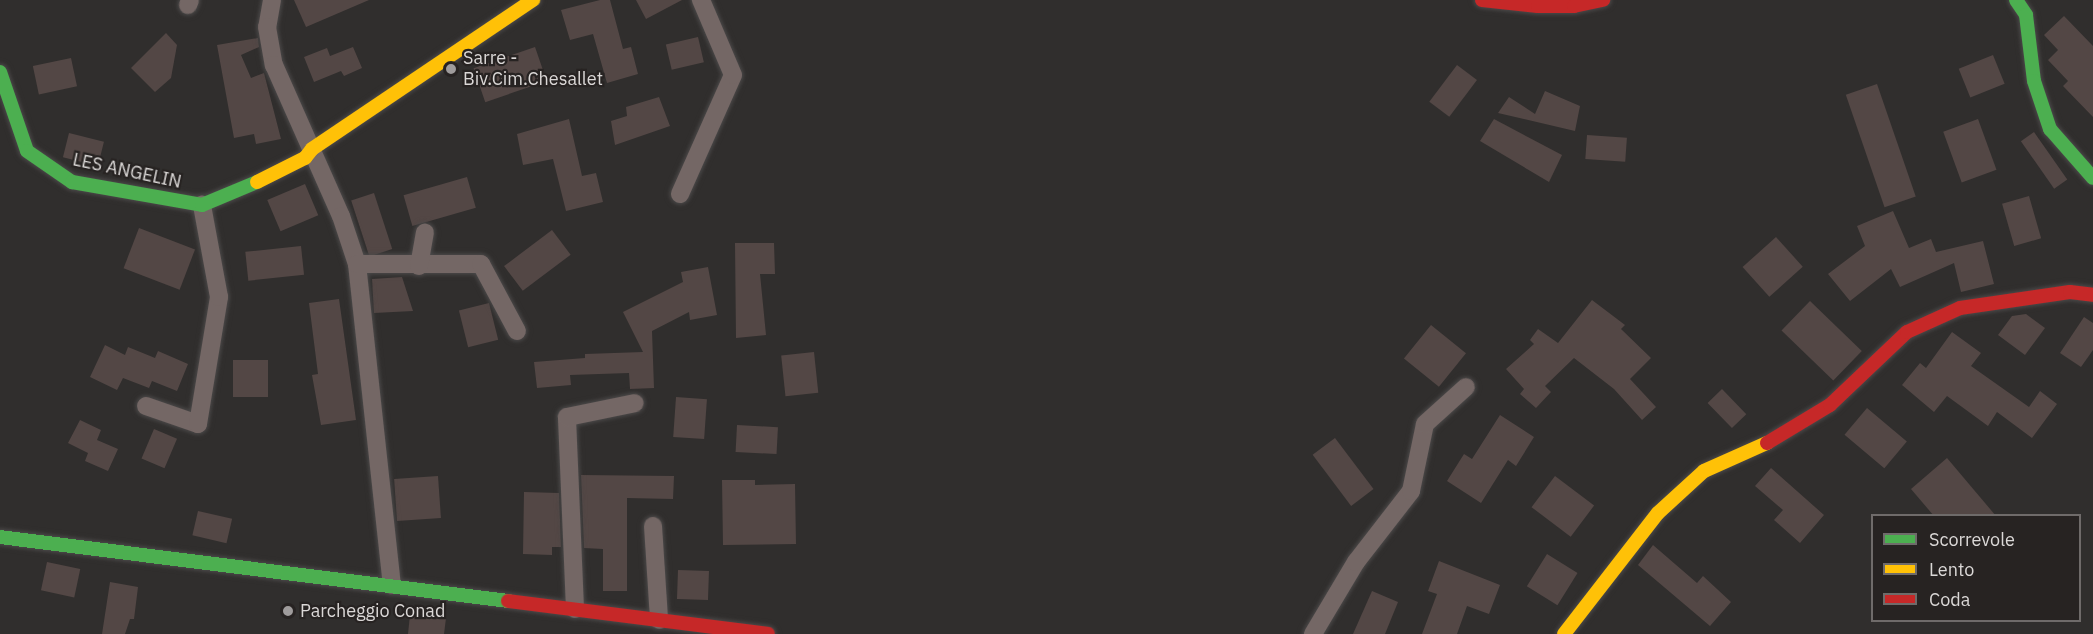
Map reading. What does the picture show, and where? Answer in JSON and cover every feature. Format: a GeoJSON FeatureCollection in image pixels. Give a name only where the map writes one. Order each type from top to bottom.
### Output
{"type":"FeatureCollection","features":[{"type":"Feature","properties":{"kind":"street"},"geometry":{"type":"LineString","coordinates":[[273,0],[267,27],[274,65],[312,149],[357,264],[392,585]]}},
{"type":"Feature","properties":{"kind":"street"},"geometry":{"type":"LineString","coordinates":[[146,406],[198,424],[219,297],[202,205],[224,199],[305,158],[312,149],[533,0]]}},
{"type":"Feature","properties":{"kind":"street"},"geometry":{"type":"LineString","coordinates":[[680,194],[733,75],[701,0]]}},
{"type":"Feature","properties":{"kind":"street"},"geometry":{"type":"LineString","coordinates":[[1482,0],[1498,4],[1574,6],[1603,0]]}},
{"type":"Feature","properties":{"kind":"street"},"geometry":{"type":"LineString","coordinates":[[2016,0],[2026,15],[2034,81],[2050,129],[2093,178]]}},
{"type":"Feature","properties":{"kind":"street","name":"LES ANGELIN"},"geometry":{"type":"LineString","coordinates":[[0,72],[27,151],[47,168],[72,182],[202,205]]}},
{"type":"Feature","properties":{"kind":"street"},"geometry":{"type":"LineString","coordinates":[[418,266],[425,233]]}},
{"type":"Feature","properties":{"kind":"street"},"geometry":{"type":"LineString","coordinates":[[357,264],[418,266],[482,264],[517,331]]}},
{"type":"Feature","properties":{"kind":"street"},"geometry":{"type":"LineString","coordinates":[[1564,634],[1658,513],[1704,471],[1785,435],[1830,405],[1907,332],[1960,308],[2070,292],[2093,295]]}},
{"type":"Feature","properties":{"kind":"street"},"geometry":{"type":"LineString","coordinates":[[1313,634],[1356,562],[1411,491],[1425,424],[1466,387]]}},
{"type":"Feature","properties":{"kind":"street"},"geometry":{"type":"LineString","coordinates":[[576,609],[567,417],[635,403]]}},
{"type":"Feature","properties":{"kind":"street"},"geometry":{"type":"LineString","coordinates":[[653,526],[659,620]]}},
{"type":"Feature","properties":{"kind":"street"},"geometry":{"type":"LineString","coordinates":[[0,537],[768,634]]}},
{"type":"Feature","properties":{"kind":"building"},"geometry":{"type":"Polygon","coordinates":[[[294,0],[369,0],[306,27],[294,0]]]}},
{"type":"Feature","properties":{"kind":"building"},"geometry":{"type":"Polygon","coordinates":[[[600,0],[610,0],[623,49],[631,47],[638,74],[607,83],[593,34],[570,40],[561,10],[600,0]]]}},
{"type":"Feature","properties":{"kind":"building"},"geometry":{"type":"Polygon","coordinates":[[[636,0],[682,0],[646,19],[636,0]]]}},
{"type":"Feature","properties":{"kind":"building"},"geometry":{"type":"Polygon","coordinates":[[[2064,16],[2093,46],[2093,117],[2063,86],[2068,81],[2048,60],[2058,50],[2044,35],[2064,16]]]}},
{"type":"Feature","properties":{"kind":"building"},"geometry":{"type":"Polygon","coordinates":[[[166,33],[177,45],[171,78],[155,92],[131,68],[166,33]]]}},
{"type":"Feature","properties":{"kind":"building"},"geometry":{"type":"Polygon","coordinates":[[[698,37],[704,62],[672,70],[666,44],[698,37]]]}},
{"type":"Feature","properties":{"kind":"building"},"geometry":{"type":"Polygon","coordinates":[[[258,38],[259,47],[241,55],[251,78],[264,73],[281,139],[256,144],[254,134],[234,138],[217,45],[258,38]]]}},
{"type":"Feature","properties":{"kind":"building"},"geometry":{"type":"Polygon","coordinates":[[[353,47],[362,68],[344,76],[341,71],[314,82],[304,57],[327,48],[330,56],[353,47]]]}},
{"type":"Feature","properties":{"kind":"building"},"geometry":{"type":"Polygon","coordinates":[[[535,47],[547,81],[485,102],[474,68],[535,47]]]}},
{"type":"Feature","properties":{"kind":"building"},"geometry":{"type":"Polygon","coordinates":[[[1993,55],[2005,84],[1970,98],[1959,69],[1993,55]]]}},
{"type":"Feature","properties":{"kind":"building"},"geometry":{"type":"Polygon","coordinates":[[[71,58],[77,86],[39,94],[33,66],[71,58]]]}},
{"type":"Feature","properties":{"kind":"building"},"geometry":{"type":"Polygon","coordinates":[[[1457,65],[1477,80],[1449,117],[1429,102],[1457,65]]]}},
{"type":"Feature","properties":{"kind":"building"},"geometry":{"type":"Polygon","coordinates":[[[1877,84],[1916,197],[1885,207],[1846,95],[1877,84]]]}},
{"type":"Feature","properties":{"kind":"building"},"geometry":{"type":"Polygon","coordinates":[[[1545,91],[1580,106],[1575,131],[1498,113],[1509,97],[1535,114],[1545,91]]]}},
{"type":"Feature","properties":{"kind":"building"},"geometry":{"type":"Polygon","coordinates":[[[659,97],[670,126],[615,145],[611,121],[627,116],[626,107],[659,97]]]}},
{"type":"Feature","properties":{"kind":"building"},"geometry":{"type":"Polygon","coordinates":[[[569,119],[582,176],[596,173],[603,202],[566,211],[553,159],[523,165],[517,134],[569,119]]]}},
{"type":"Feature","properties":{"kind":"building"},"geometry":{"type":"Polygon","coordinates":[[[1494,119],[1562,155],[1549,182],[1480,141],[1494,119]]]}},
{"type":"Feature","properties":{"kind":"building"},"geometry":{"type":"Polygon","coordinates":[[[1978,119],[1996,170],[1962,182],[1943,132],[1978,119]]]}},
{"type":"Feature","properties":{"kind":"building"},"geometry":{"type":"Polygon","coordinates":[[[2034,132],[2067,180],[2054,189],[2021,141],[2034,132]]]}},
{"type":"Feature","properties":{"kind":"building"},"geometry":{"type":"Polygon","coordinates":[[[69,133],[104,142],[98,166],[63,157],[69,133]]]}},
{"type":"Feature","properties":{"kind":"building"},"geometry":{"type":"Polygon","coordinates":[[[1587,135],[1627,138],[1625,162],[1585,159],[1587,135]]]}},
{"type":"Feature","properties":{"kind":"building"},"geometry":{"type":"Polygon","coordinates":[[[467,177],[476,208],[412,226],[404,195],[467,177]]]}},
{"type":"Feature","properties":{"kind":"building"},"geometry":{"type":"Polygon","coordinates":[[[305,184],[318,215],[281,231],[267,200],[305,184]]]}},
{"type":"Feature","properties":{"kind":"building"},"geometry":{"type":"Polygon","coordinates":[[[374,193],[392,249],[369,257],[351,200],[374,193]]]}},
{"type":"Feature","properties":{"kind":"building"},"geometry":{"type":"Polygon","coordinates":[[[2029,196],[2041,238],[2014,246],[2002,204],[2029,196]]]}},
{"type":"Feature","properties":{"kind":"building"},"geometry":{"type":"Polygon","coordinates":[[[1893,211],[1909,248],[1931,239],[1936,252],[1983,241],[1994,284],[1961,292],[1954,263],[1900,287],[1891,269],[1850,301],[1828,274],[1865,246],[1857,226],[1893,211]]]}},
{"type":"Feature","properties":{"kind":"building"},"geometry":{"type":"Polygon","coordinates":[[[139,228],[195,250],[180,290],[124,268],[139,228]]]}},
{"type":"Feature","properties":{"kind":"building"},"geometry":{"type":"Polygon","coordinates":[[[552,230],[571,255],[523,291],[504,266],[552,230]]]}},
{"type":"Feature","properties":{"kind":"building"},"geometry":{"type":"Polygon","coordinates":[[[1776,237],[1803,267],[1769,297],[1743,267],[1776,237]]]}},
{"type":"Feature","properties":{"kind":"building"},"geometry":{"type":"Polygon","coordinates":[[[735,243],[774,243],[775,274],[760,274],[766,335],[736,338],[735,243]]]}},
{"type":"Feature","properties":{"kind":"building"},"geometry":{"type":"Polygon","coordinates":[[[301,246],[304,275],[248,281],[245,252],[301,246]]]}},
{"type":"Feature","properties":{"kind":"building"},"geometry":{"type":"Polygon","coordinates":[[[708,267],[717,315],[690,320],[689,312],[652,331],[654,388],[630,389],[629,373],[570,375],[571,385],[537,388],[534,362],[585,358],[585,354],[643,352],[623,312],[683,282],[681,272],[708,267]]]}},
{"type":"Feature","properties":{"kind":"building"},"geometry":{"type":"Polygon","coordinates":[[[402,277],[413,311],[374,313],[372,279],[402,277]]]}},
{"type":"Feature","properties":{"kind":"building"},"geometry":{"type":"Polygon","coordinates":[[[339,299],[356,420],[321,425],[312,375],[318,374],[309,303],[339,299]]]}},
{"type":"Feature","properties":{"kind":"building"},"geometry":{"type":"Polygon","coordinates":[[[1592,300],[1625,325],[1621,329],[1651,358],[1630,379],[1656,407],[1642,420],[1614,389],[1574,358],[1545,386],[1551,392],[1536,408],[1520,394],[1524,389],[1506,369],[1534,344],[1530,340],[1538,329],[1558,343],[1592,300]]]}},
{"type":"Feature","properties":{"kind":"building"},"geometry":{"type":"Polygon","coordinates":[[[1810,301],[1862,351],[1833,381],[1782,330],[1810,301]]]}},
{"type":"Feature","properties":{"kind":"building"},"geometry":{"type":"Polygon","coordinates":[[[489,303],[498,340],[468,347],[459,310],[489,303]]]}},
{"type":"Feature","properties":{"kind":"building"},"geometry":{"type":"Polygon","coordinates":[[[2026,314],[2045,328],[2025,355],[1998,335],[2012,316],[2026,314]]]}},
{"type":"Feature","properties":{"kind":"building"},"geometry":{"type":"Polygon","coordinates":[[[2084,317],[2093,323],[2093,350],[2081,367],[2060,353],[2084,317]]]}},
{"type":"Feature","properties":{"kind":"building"},"geometry":{"type":"Polygon","coordinates":[[[1431,325],[1466,353],[1439,387],[1404,358],[1431,325]]]}},
{"type":"Feature","properties":{"kind":"building"},"geometry":{"type":"Polygon","coordinates":[[[1952,332],[1981,353],[1971,366],[2029,407],[2040,391],[2057,404],[2032,438],[1997,412],[1988,426],[1947,396],[1934,412],[1902,385],[1920,363],[1926,368],[1952,332]]]}},
{"type":"Feature","properties":{"kind":"building"},"geometry":{"type":"Polygon","coordinates":[[[105,345],[125,355],[128,347],[155,358],[158,351],[188,364],[177,391],[152,381],[149,388],[123,378],[117,390],[90,377],[105,345]]]}},
{"type":"Feature","properties":{"kind":"building"},"geometry":{"type":"Polygon","coordinates":[[[814,352],[818,393],[785,396],[781,355],[814,352]]]}},
{"type":"Feature","properties":{"kind":"building"},"geometry":{"type":"Polygon","coordinates":[[[233,360],[268,360],[268,397],[233,397],[233,360]]]}},
{"type":"Feature","properties":{"kind":"building"},"geometry":{"type":"Polygon","coordinates":[[[1722,389],[1746,414],[1732,428],[1708,403],[1722,389]]]}},
{"type":"Feature","properties":{"kind":"building"},"geometry":{"type":"Polygon","coordinates":[[[676,397],[707,399],[704,439],[673,437],[676,397]]]}},
{"type":"Feature","properties":{"kind":"building"},"geometry":{"type":"Polygon","coordinates":[[[1867,408],[1907,441],[1884,468],[1845,435],[1867,408]]]}},
{"type":"Feature","properties":{"kind":"building"},"geometry":{"type":"Polygon","coordinates":[[[1500,415],[1534,437],[1516,466],[1508,460],[1481,503],[1447,481],[1464,454],[1472,459],[1500,415]]]}},
{"type":"Feature","properties":{"kind":"building"},"geometry":{"type":"Polygon","coordinates":[[[80,420],[101,430],[97,440],[118,449],[108,471],[85,461],[88,453],[68,443],[80,420]]]}},
{"type":"Feature","properties":{"kind":"building"},"geometry":{"type":"Polygon","coordinates":[[[737,425],[778,427],[777,454],[736,452],[737,425]]]}},
{"type":"Feature","properties":{"kind":"building"},"geometry":{"type":"Polygon","coordinates":[[[154,429],[177,439],[165,468],[141,458],[154,429]]]}},
{"type":"Feature","properties":{"kind":"building"},"geometry":{"type":"Polygon","coordinates":[[[1335,438],[1374,489],[1351,506],[1313,455],[1335,438]]]}},
{"type":"Feature","properties":{"kind":"building"},"geometry":{"type":"Polygon","coordinates":[[[1947,458],[1994,514],[1932,514],[1911,489],[1947,458]]]}},
{"type":"Feature","properties":{"kind":"building"},"geometry":{"type":"Polygon","coordinates":[[[1771,468],[1824,515],[1800,543],[1774,520],[1783,510],[1755,486],[1771,468]]]}},
{"type":"Feature","properties":{"kind":"building"},"geometry":{"type":"Polygon","coordinates":[[[581,475],[674,476],[673,499],[627,498],[627,591],[603,591],[603,549],[584,548],[581,475]]]}},
{"type":"Feature","properties":{"kind":"building"},"geometry":{"type":"Polygon","coordinates":[[[438,476],[441,518],[397,521],[394,479],[438,476]]]}},
{"type":"Feature","properties":{"kind":"building"},"geometry":{"type":"Polygon","coordinates":[[[1555,476],[1594,505],[1571,537],[1532,507],[1555,476]]]}},
{"type":"Feature","properties":{"kind":"building"},"geometry":{"type":"Polygon","coordinates":[[[722,480],[755,480],[755,485],[795,484],[796,544],[723,545],[722,480]]]}},
{"type":"Feature","properties":{"kind":"building"},"geometry":{"type":"Polygon","coordinates":[[[524,492],[559,493],[561,547],[552,547],[552,555],[523,554],[524,492]]]}},
{"type":"Feature","properties":{"kind":"building"},"geometry":{"type":"Polygon","coordinates":[[[198,511],[232,519],[226,543],[192,535],[198,511]]]}},
{"type":"Feature","properties":{"kind":"building"},"geometry":{"type":"Polygon","coordinates":[[[1653,545],[1697,583],[1703,576],[1731,602],[1710,626],[1638,565],[1653,545]]]}},
{"type":"Feature","properties":{"kind":"building"},"geometry":{"type":"Polygon","coordinates":[[[1547,554],[1578,573],[1557,605],[1527,586],[1547,554]]]}},
{"type":"Feature","properties":{"kind":"building"},"geometry":{"type":"Polygon","coordinates":[[[1439,561],[1500,585],[1489,614],[1467,606],[1457,634],[1422,634],[1437,594],[1428,591],[1439,561]]]}},
{"type":"Feature","properties":{"kind":"building"},"geometry":{"type":"Polygon","coordinates":[[[47,562],[80,569],[74,597],[41,590],[47,562]]]}},
{"type":"Feature","properties":{"kind":"building"},"geometry":{"type":"Polygon","coordinates":[[[678,570],[709,571],[708,600],[677,599],[678,570]]]}},
{"type":"Feature","properties":{"kind":"building"},"geometry":{"type":"Polygon","coordinates":[[[110,582],[138,587],[134,619],[130,619],[125,634],[102,634],[110,582]]]}},
{"type":"Feature","properties":{"kind":"building"},"geometry":{"type":"Polygon","coordinates":[[[1372,591],[1398,602],[1385,634],[1353,634],[1372,591]]]}},
{"type":"Feature","properties":{"kind":"building"},"geometry":{"type":"Polygon","coordinates":[[[410,615],[446,618],[444,634],[408,634],[410,615]]]}},
{"type":"Feature","properties":{"kind":"traffic: fast"},"geometry":{"type":"LineString","coordinates":[[2016,0],[2026,15],[2034,81],[2050,129],[2093,178]]}},
{"type":"Feature","properties":{"kind":"traffic: fast"},"geometry":{"type":"LineString","coordinates":[[0,72],[27,151],[72,182],[202,205],[257,182]]}},
{"type":"Feature","properties":{"kind":"traffic: fast"},"geometry":{"type":"LineString","coordinates":[[0,537],[508,601]]}},
{"type":"Feature","properties":{"kind":"traffic: slow"},"geometry":{"type":"LineString","coordinates":[[257,182],[305,158],[312,149],[533,0]]}},
{"type":"Feature","properties":{"kind":"traffic: slow"},"geometry":{"type":"LineString","coordinates":[[1564,634],[1658,513],[1704,471],[1767,443]]}},
{"type":"Feature","properties":{"kind":"traffic: jam"},"geometry":{"type":"LineString","coordinates":[[1482,0],[1538,6],[1574,6],[1603,0]]}},
{"type":"Feature","properties":{"kind":"traffic: jam"},"geometry":{"type":"LineString","coordinates":[[1767,443],[1830,405],[1907,332],[1960,308],[2070,292],[2093,295]]}},
{"type":"Feature","properties":{"kind":"traffic: jam"},"geometry":{"type":"LineString","coordinates":[[508,601],[768,634]]}},
{"type":"Feature","properties":{"kind":"place","name":"Sarre - Biv.Cim.Chesallet"},"geometry":{"type":"Point","coordinates":[451,69]}},
{"type":"Feature","properties":{"kind":"place","name":"Parcheggio Conad"},"geometry":{"type":"Point","coordinates":[288,611]}}]}
